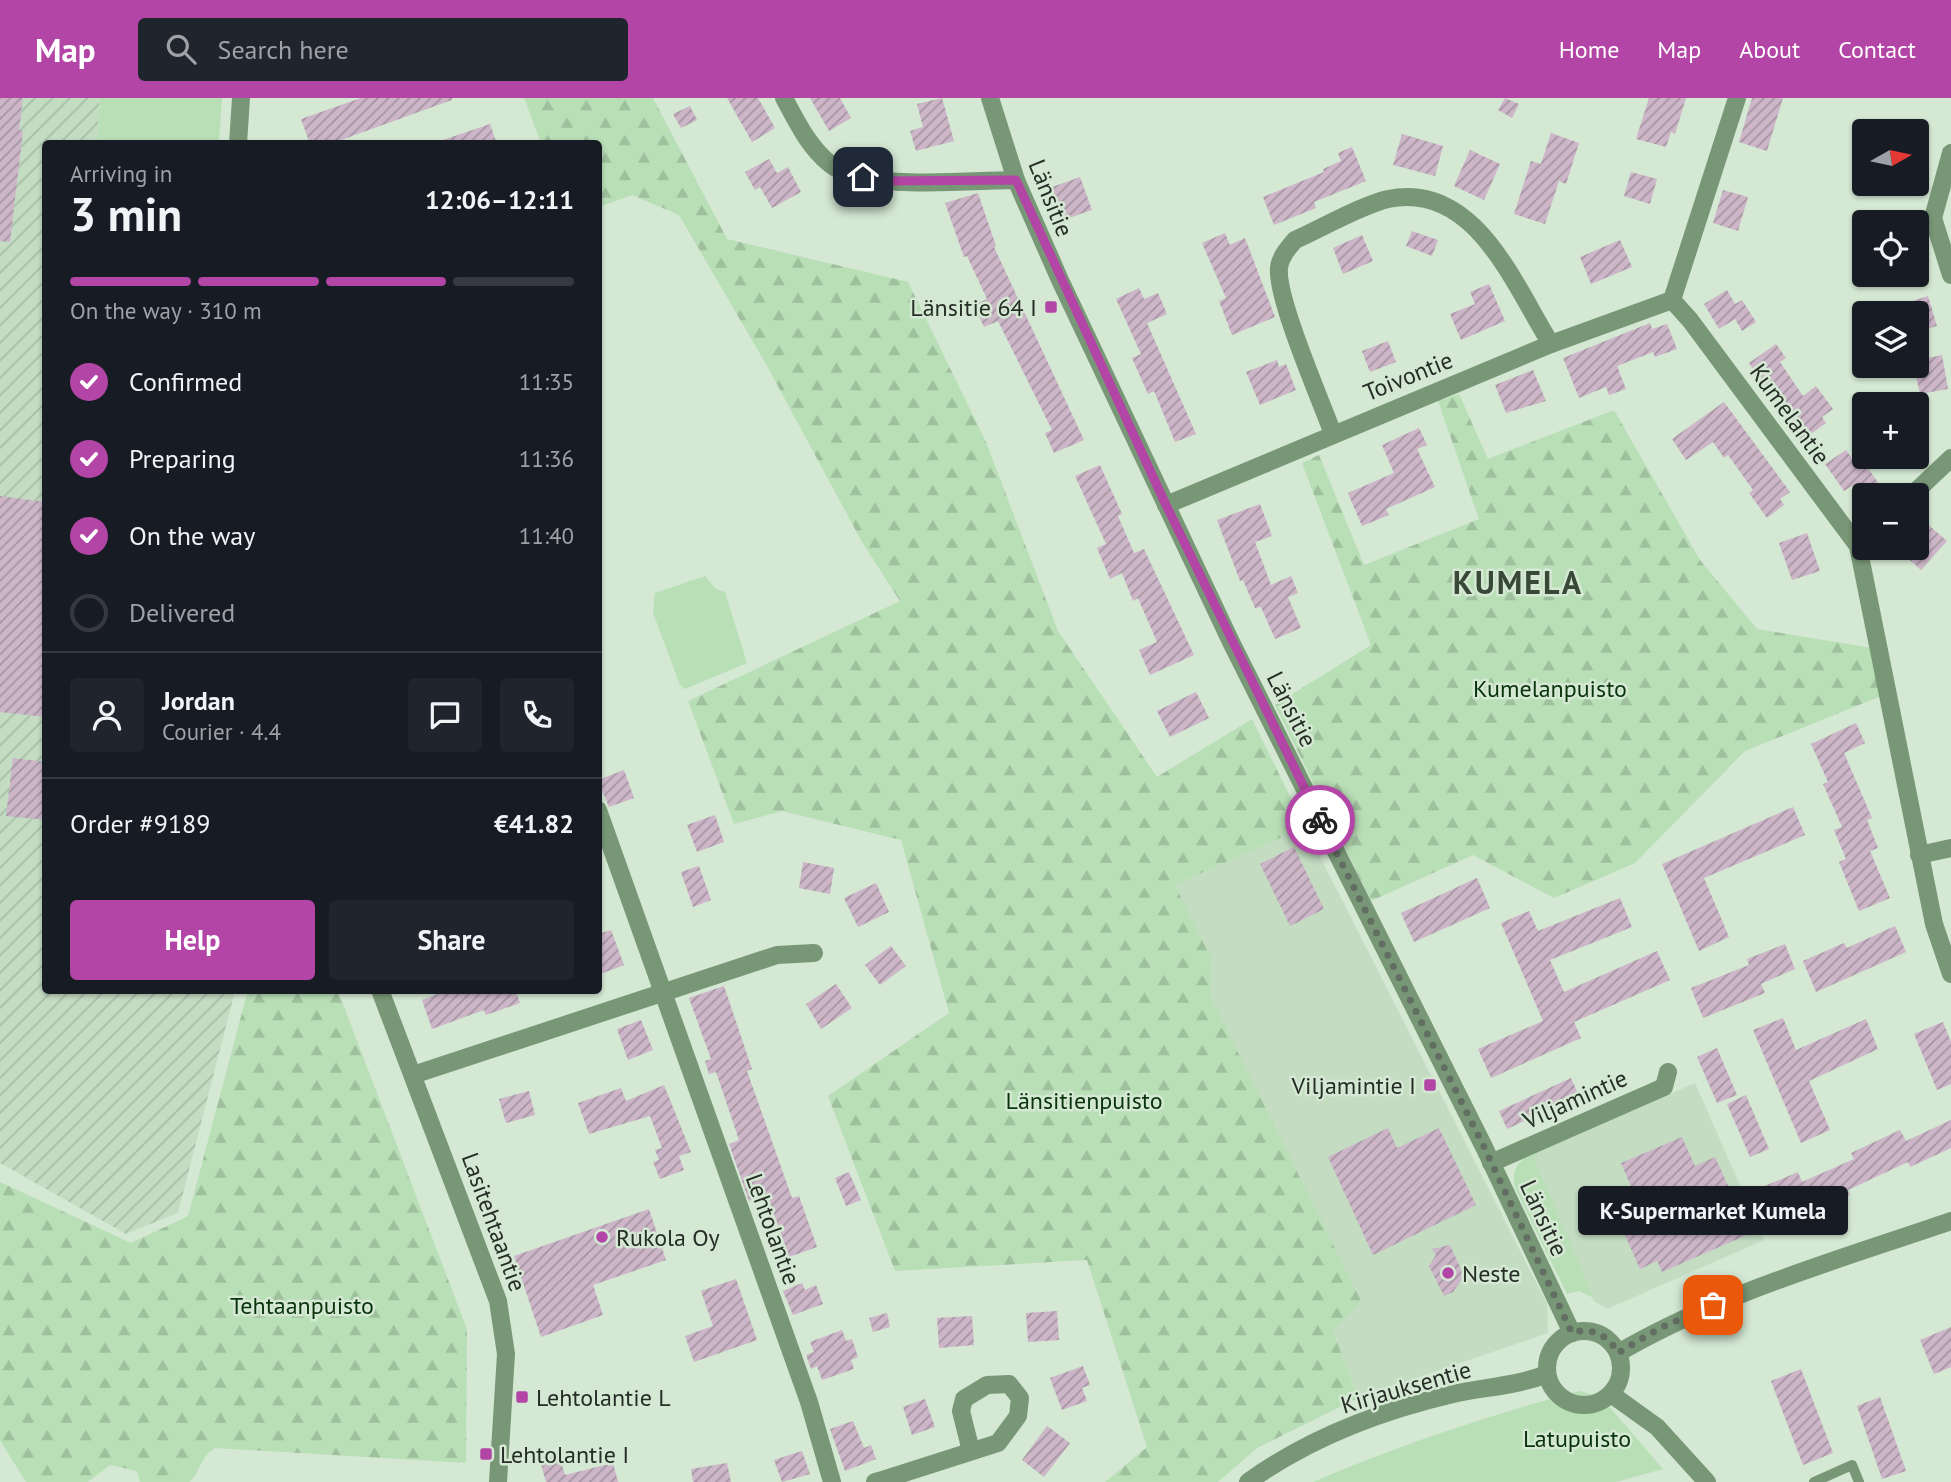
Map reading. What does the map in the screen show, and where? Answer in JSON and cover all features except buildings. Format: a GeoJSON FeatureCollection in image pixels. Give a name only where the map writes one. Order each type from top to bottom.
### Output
{"type":"FeatureCollection","features":[{"type":"Feature","properties":{"kind":"street"},"geometry":{"type":"LineString","coordinates":[[238,140],[241,98]]}},
{"type":"Feature","properties":{"kind":"street"},"geometry":{"type":"LineString","coordinates":[[784,98],[814,149],[832,166],[846,174],[881,181],[1016,180]]}},
{"type":"Feature","properties":{"kind":"street","name":"Länsitie"},"geometry":{"type":"LineString","coordinates":[[990,98],[1016,180],[1166,505],[1491,1163],[1572,1333]]}},
{"type":"Feature","properties":{"kind":"street"},"geometry":{"type":"LineString","coordinates":[[1672,300],[1737,98]]}},
{"type":"Feature","properties":{"kind":"street"},"geometry":{"type":"LineString","coordinates":[[1951,153],[1933,218],[1951,275]]}},
{"type":"Feature","properties":{"kind":"street"},"geometry":{"type":"LineString","coordinates":[[1333,434],[1285,302],[1279,267],[1284,253],[1294,240],[1387,199],[1426,198],[1444,204],[1477,230],[1503,259],[1551,344]]}},
{"type":"Feature","properties":{"kind":"street","name":"Toivontie"},"geometry":{"type":"LineString","coordinates":[[1166,505],[1551,344],[1672,300]]}},
{"type":"Feature","properties":{"kind":"street","name":"Kumelantie"},"geometry":{"type":"LineString","coordinates":[[1672,300],[1852,531]]}},
{"type":"Feature","properties":{"kind":"street"},"geometry":{"type":"LineString","coordinates":[[1925,483],[1951,458]]}},
{"type":"Feature","properties":{"kind":"street","name":"Kumelantie"},"geometry":{"type":"LineString","coordinates":[[1864,560],[1919,855],[1934,925],[1951,974]]}},
{"type":"Feature","properties":{"kind":"street","name":"Lehtolantie"},"geometry":{"type":"LineString","coordinates":[[602,821],[808,1402],[832,1482]]}},
{"type":"Feature","properties":{"kind":"street"},"geometry":{"type":"LineString","coordinates":[[1919,855],[1951,848]]}},
{"type":"Feature","properties":{"kind":"street"},"geometry":{"type":"LineString","coordinates":[[413,1075],[776,955],[814,953]]}},
{"type":"Feature","properties":{"kind":"street","name":"Lasitehtaantie"},"geometry":{"type":"LineString","coordinates":[[382,994],[498,1301],[506,1354],[498,1482]]}},
{"type":"Feature","properties":{"kind":"street","name":"Viljamintie"},"geometry":{"type":"LineString","coordinates":[[1491,1163],[1664,1087],[1668,1072]]}},
{"type":"Feature","properties":{"kind":"street"},"geometry":{"type":"LineString","coordinates":[[1618,1353],[1660,1328],[1713,1305],[1951,1222]]}},
{"type":"Feature","properties":{"kind":"street"},"geometry":{"type":"LineString","coordinates":[[1589,1331],[1601,1335],[1610,1341],[1618,1353],[1621,1373],[1611,1394],[1591,1405],[1568,1402],[1558,1395],[1547,1374],[1550,1352],[1557,1342],[1572,1333],[1589,1331]]}},
{"type":"Feature","properties":{"kind":"street","name":"Kirjauksentie"},"geometry":{"type":"LineString","coordinates":[[1248,1482],[1285,1456],[1380,1414],[1454,1394],[1508,1386],[1547,1374]]}},
{"type":"Feature","properties":{"kind":"street"},"geometry":{"type":"LineString","coordinates":[[1611,1394],[1657,1427],[1707,1482]]}},
{"type":"Feature","properties":{"kind":"street"},"geometry":{"type":"LineString","coordinates":[[875,1482],[971,1451]]}},
{"type":"Feature","properties":{"kind":"lane"},"geometry":{"type":"LineString","coordinates":[[1814,1482],[1853,1465],[1859,1482]]}},
{"type":"Feature","properties":{"kind":"shaded area"},"geometry":{"type":"Polygon","coordinates":[[[0,98],[100,98],[97,140],[42,140],[42,994],[234,994],[178,1213],[126,1234],[0,1163],[0,98]]]}},
{"type":"Feature","properties":{"kind":"shaded area"},"geometry":{"type":"Polygon","coordinates":[[[1305,827],[1547,1304],[1548,1333],[1358,1398],[1210,996],[1211,958],[1175,885],[1305,827]]]}},
{"type":"Feature","properties":{"kind":"shaded area"},"geometry":{"type":"Polygon","coordinates":[[[1695,1083],[1764,1240],[1607,1309],[1594,1301],[1530,1155],[1695,1083]]]}},
{"type":"Feature","properties":{"kind":"green space"},"geometry":{"type":"Polygon","coordinates":[[[100,98],[222,98],[219,140],[97,140],[100,98]]]}},
{"type":"Feature","properties":{"kind":"green space","name":"Länsitienpuisto"},"geometry":{"type":"Polygon","coordinates":[[[524,98],[653,98],[727,239],[908,282],[986,442],[1058,631],[1157,777],[1252,719],[1305,827],[1175,885],[1211,958],[1210,996],[1361,1301],[1333,1331],[1358,1398],[1257,1448],[1218,1482],[1105,1482],[1147,1447],[1087,1260],[895,1271],[828,1096],[949,1013],[901,840],[782,811],[734,824],[688,701],[900,601],[862,542],[767,366],[679,215],[632,195],[602,206],[602,140],[540,140],[524,98]]]}},
{"type":"Feature","properties":{"kind":"green space","name":"Kumelanpuisto"},"geometry":{"type":"Polygon","coordinates":[[[1459,394],[1488,459],[1614,410],[1700,560],[1757,629],[1878,649],[1886,694],[1745,751],[1635,863],[1554,898],[1473,855],[1371,901],[1275,705],[1371,645],[1302,463],[1319,455],[1364,565],[1479,519],[1438,401],[1459,394]]]}},
{"type":"Feature","properties":{"kind":"green space"},"geometry":{"type":"Polygon","coordinates":[[[705,576],[716,589],[725,592],[747,663],[685,689],[680,685],[653,613],[655,593],[705,576]]]}},
{"type":"Feature","properties":{"kind":"green space","name":"Tehtaanpuisto"},"geometry":{"type":"Polygon","coordinates":[[[247,994],[339,994],[467,1329],[466,1463],[215,1448],[207,1455],[190,1482],[140,1482],[137,1471],[110,1465],[88,1482],[26,1482],[0,1440],[0,1182],[131,1243],[188,1216],[247,994]]]}},
{"type":"Feature","properties":{"kind":"green space"},"geometry":{"type":"Polygon","coordinates":[[[1537,1151],[1539,1154],[1533,1157],[1594,1298],[1579,1291],[1567,1294],[1516,1190],[1514,1176],[1517,1166],[1537,1151]]]}},
{"type":"Feature","properties":{"kind":"green space","name":"Latupuisto"},"geometry":{"type":"Polygon","coordinates":[[[1580,1391],[1601,1397],[1663,1469],[1616,1482],[1313,1482],[1445,1432],[1580,1391]]]}},
{"type":"Feature","properties":{"kind":"way so far"},"geometry":{"type":"LineString","coordinates":[[1320,820],[1484,1147],[1572,1333],[1589,1331],[1601,1335],[1610,1341],[1618,1353],[1660,1328],[1713,1305]]}},
{"type":"Feature","properties":{"kind":"place","name":"Länsitie 64 I"},"geometry":{"type":"Point","coordinates":[1051,307]}},
{"type":"Feature","properties":{"kind":"place","name":"Viljamintie I"},"geometry":{"type":"Point","coordinates":[1430,1085]}},
{"type":"Feature","properties":{"kind":"place","name":"Rukola Oy"},"geometry":{"type":"Point","coordinates":[602,1237]}},
{"type":"Feature","properties":{"kind":"place","name":"Neste"},"geometry":{"type":"Point","coordinates":[1448,1273]}},
{"type":"Feature","properties":{"kind":"place","name":"K-Supermarket Kumela"},"geometry":{"type":"Point","coordinates":[1713,1305]}},
{"type":"Feature","properties":{"kind":"place","name":"Lehtolantie L"},"geometry":{"type":"Point","coordinates":[522,1397]}},
{"type":"Feature","properties":{"kind":"place","name":"Lehtolantie I"},"geometry":{"type":"Point","coordinates":[486,1454]}},
{"type":"Feature","properties":{"kind":"district","name":"KUMELA"},"geometry":{"type":"Point","coordinates":[1518,582]}},
{"type":"Feature","properties":{"kind":"route"},"geometry":{"type":"LineString","coordinates":[[863,177],[881,181],[1016,180],[1038,235],[1231,642],[1320,820]]}}]}
